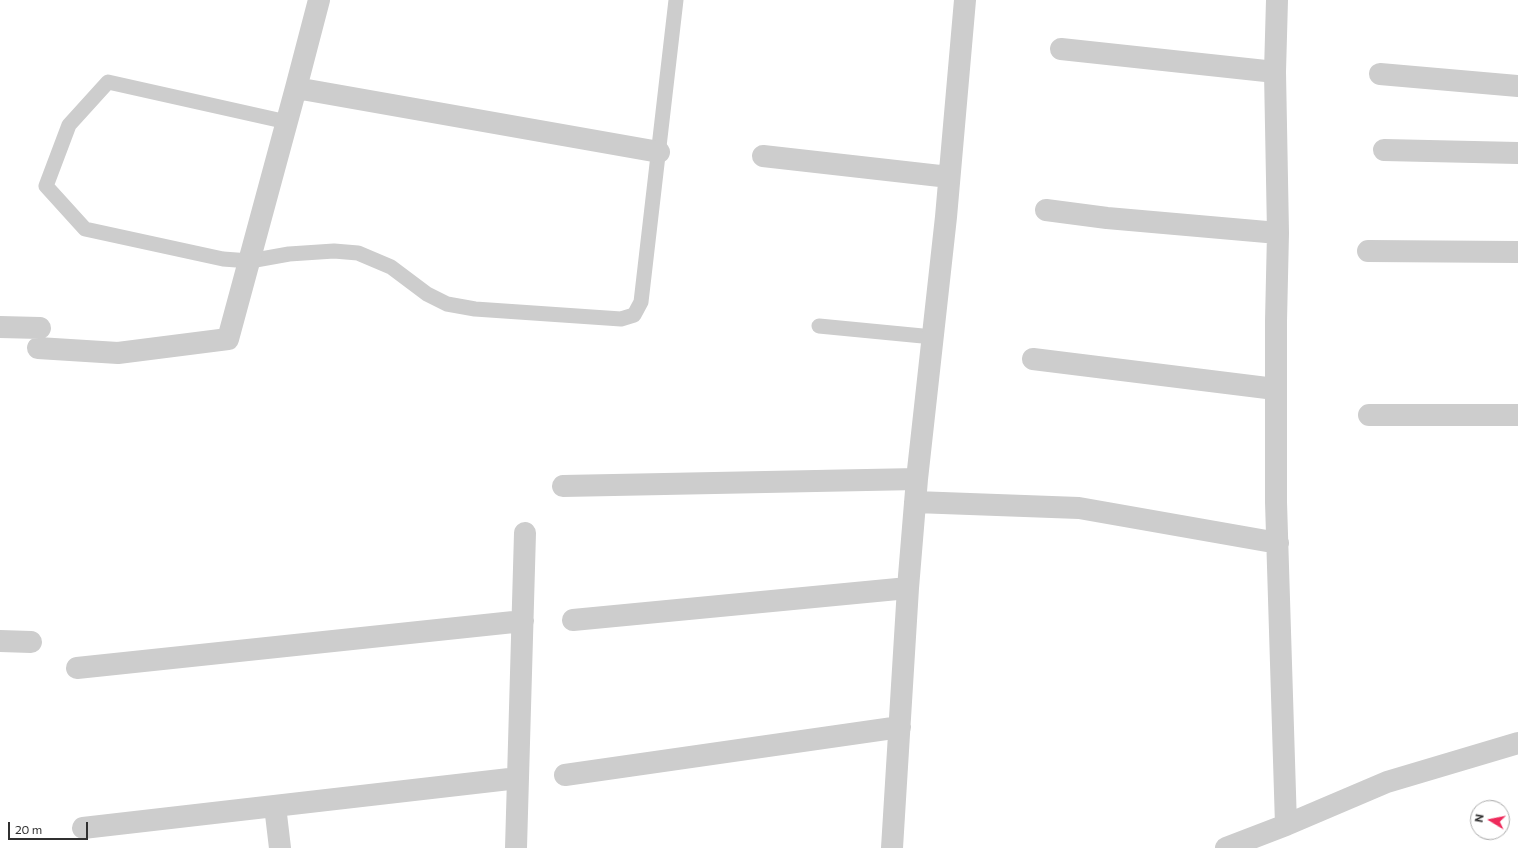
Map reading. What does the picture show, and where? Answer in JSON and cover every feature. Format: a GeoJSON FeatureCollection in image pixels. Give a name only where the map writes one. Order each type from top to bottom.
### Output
{"type":"FeatureCollection","features":[{"type":"Feature","properties":{"kind":"street"},"geometry":{"type":"LineString","coordinates":[[0,327],[39,338],[118,353],[228,339],[319,0]]}},
{"type":"Feature","properties":{"kind":"street"},"geometry":{"type":"LineString","coordinates":[[892,848],[908,588],[917,478],[933,337],[965,0]]}},
{"type":"Feature","properties":{"kind":"street"},"geometry":{"type":"LineString","coordinates":[[1277,0],[1275,72],[1278,233],[1275,389],[1276,502],[1286,825]]}},
{"type":"Feature","properties":{"kind":"street"},"geometry":{"type":"LineString","coordinates":[[1061,49],[1275,72]]}},
{"type":"Feature","properties":{"kind":"street"},"geometry":{"type":"LineString","coordinates":[[1380,74],[1518,86]]}},
{"type":"Feature","properties":{"kind":"street"},"geometry":{"type":"LineString","coordinates":[[296,88],[659,152]]}},
{"type":"Feature","properties":{"kind":"street"},"geometry":{"type":"LineString","coordinates":[[1384,150],[1518,153]]}},
{"type":"Feature","properties":{"kind":"street"},"geometry":{"type":"LineString","coordinates":[[763,156],[949,177]]}},
{"type":"Feature","properties":{"kind":"street"},"geometry":{"type":"LineString","coordinates":[[1046,210],[1121,219],[1278,233]]}},
{"type":"Feature","properties":{"kind":"street"},"geometry":{"type":"LineString","coordinates":[[1368,251],[1518,252]]}},
{"type":"Feature","properties":{"kind":"street"},"geometry":{"type":"LineString","coordinates":[[1033,359],[1275,389]]}},
{"type":"Feature","properties":{"kind":"street"},"geometry":{"type":"LineString","coordinates":[[1368,415],[1518,415]]}},
{"type":"Feature","properties":{"kind":"street"},"geometry":{"type":"LineString","coordinates":[[563,486],[917,478]]}},
{"type":"Feature","properties":{"kind":"street"},"geometry":{"type":"LineString","coordinates":[[915,502],[1079,508],[1278,542]]}},
{"type":"Feature","properties":{"kind":"street"},"geometry":{"type":"LineString","coordinates":[[516,848],[525,533]]}},
{"type":"Feature","properties":{"kind":"street"},"geometry":{"type":"LineString","coordinates":[[573,620],[908,588]]}},
{"type":"Feature","properties":{"kind":"street"},"geometry":{"type":"LineString","coordinates":[[77,668],[523,621]]}},
{"type":"Feature","properties":{"kind":"street"},"geometry":{"type":"LineString","coordinates":[[0,641],[31,642]]}},
{"type":"Feature","properties":{"kind":"street"},"geometry":{"type":"LineString","coordinates":[[565,775],[900,727]]}},
{"type":"Feature","properties":{"kind":"street"},"geometry":{"type":"LineString","coordinates":[[1226,848],[1286,825],[1388,782],[1518,743]]}},
{"type":"Feature","properties":{"kind":"street"},"geometry":{"type":"LineString","coordinates":[[83,828],[518,778]]}},
{"type":"Feature","properties":{"kind":"street"},"geometry":{"type":"LineString","coordinates":[[275,806],[280,848]]}},
{"type":"Feature","properties":{"kind":"lane"},"geometry":{"type":"LineString","coordinates":[[287,122],[108,82],[69,125],[46,186],[85,230],[223,259],[250,261],[289,254],[326,251],[358,253],[391,267],[427,294],[447,304],[475,309],[621,318],[634,315],[641,302],[676,0]]}},
{"type":"Feature","properties":{"kind":"lane"},"geometry":{"type":"LineString","coordinates":[[819,326],[933,337]]}}]}
